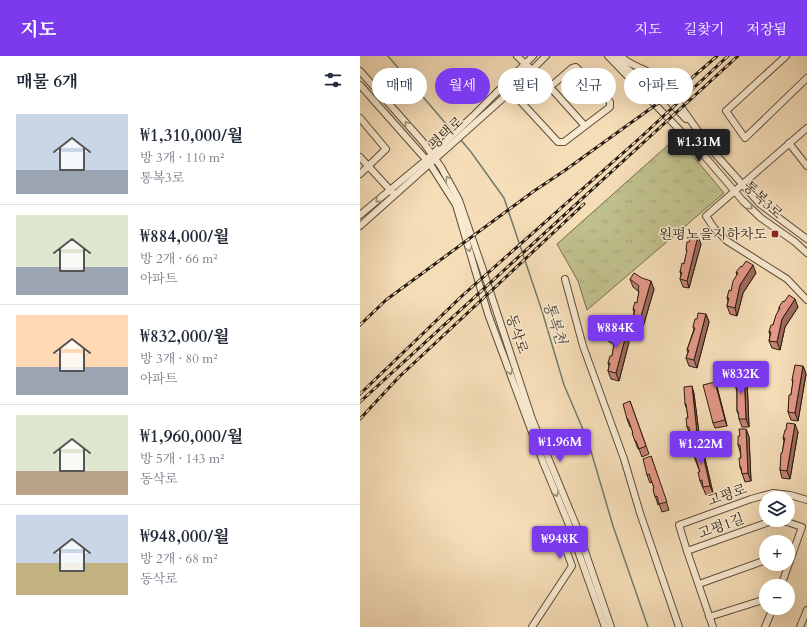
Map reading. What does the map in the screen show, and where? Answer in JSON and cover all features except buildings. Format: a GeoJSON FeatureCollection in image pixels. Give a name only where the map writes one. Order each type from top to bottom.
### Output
{"type":"FeatureCollection","features":[{"type":"Feature","properties":{"kind":"street"},"geometry":{"type":"LineString","coordinates":[[517,56],[530,68]]}},
{"type":"Feature","properties":{"kind":"street","name":"평택로"},"geometry":{"type":"LineString","coordinates":[[360,215],[392,192],[433,157],[447,148],[533,56]]}},
{"type":"Feature","properties":{"kind":"street","name":"평택로"},"geometry":{"type":"LineString","coordinates":[[534,68],[546,56]]}},
{"type":"Feature","properties":{"kind":"street","name":"통복3로"},"geometry":{"type":"LineString","coordinates":[[608,56],[701,152],[743,201],[761,218],[796,242],[807,253]]}},
{"type":"Feature","properties":{"kind":"street"},"geometry":{"type":"LineString","coordinates":[[615,56],[630,71],[663,94],[697,130]]}},
{"type":"Feature","properties":{"kind":"street","name":"통복3로"},"geometry":{"type":"LineString","coordinates":[[621,56],[634,66],[646,70],[660,79],[672,93],[710,148],[760,204],[807,239]]}},
{"type":"Feature","properties":{"kind":"street"},"geometry":{"type":"LineString","coordinates":[[786,56],[726,111],[745,138],[807,78]]}},
{"type":"Feature","properties":{"kind":"street"},"geometry":{"type":"LineString","coordinates":[[522,104],[558,142],[564,142],[610,107],[610,102],[576,68],[572,68],[553,84]]}},
{"type":"Feature","properties":{"kind":"street","name":"동삭로"},"geometry":{"type":"LineString","coordinates":[[360,71],[418,137],[433,157],[448,179],[464,213],[532,419],[576,525],[611,627]]}},
{"type":"Feature","properties":{"kind":"street","name":"동삭로"},"geometry":{"type":"LineString","coordinates":[[360,85],[428,162],[456,204],[488,314],[543,462],[567,520],[604,627]]}},
{"type":"Feature","properties":{"kind":"street"},"geometry":{"type":"LineString","coordinates":[[553,90],[585,126]]}},
{"type":"Feature","properties":{"kind":"street","name":"평택로"},"geometry":{"type":"LineString","coordinates":[[433,157],[439,147],[498,100]]}},
{"type":"Feature","properties":{"kind":"street"},"geometry":{"type":"LineString","coordinates":[[360,118],[386,149],[360,174]]}},
{"type":"Feature","properties":{"kind":"street"},"geometry":{"type":"LineString","coordinates":[[807,128],[706,216],[714,228],[727,241],[787,279],[807,300]]}},
{"type":"Feature","properties":{"kind":"street"},"geometry":{"type":"LineString","coordinates":[[789,143],[807,166]]}},
{"type":"Feature","properties":{"kind":"street"},"geometry":{"type":"LineString","coordinates":[[360,157],[392,192]]}},
{"type":"Feature","properties":{"kind":"street","name":"평택로"},"geometry":{"type":"LineString","coordinates":[[360,226],[392,192]]}},
{"type":"Feature","properties":{"kind":"street"},"geometry":{"type":"LineString","coordinates":[[565,279],[583,346],[624,459],[644,527],[679,627]]}},
{"type":"Feature","properties":{"kind":"street","name":"고평로"},"geometry":{"type":"LineString","coordinates":[[687,551],[679,525],[772,493],[790,495],[807,500]]}},
{"type":"Feature","properties":{"kind":"street","name":"고평1길"},"geometry":{"type":"LineString","coordinates":[[713,627],[687,551],[768,522],[787,522],[802,527],[795,544]]}},
{"type":"Feature","properties":{"kind":"street"},"geometry":{"type":"LineString","coordinates":[[532,627],[572,566],[564,544]]}},
{"type":"Feature","properties":{"kind":"street"},"geometry":{"type":"LineString","coordinates":[[699,584],[759,563]]}},
{"type":"Feature","properties":{"kind":"street"},"geometry":{"type":"LineString","coordinates":[[709,617],[759,601]]}},
{"type":"Feature","properties":{"kind":"street"},"geometry":{"type":"LineString","coordinates":[[800,627],[807,610]]}},
{"type":"Feature","properties":{"kind":"street"},"geometry":{"type":"LineString","coordinates":[[765,627],[770,615]]}},
{"type":"Feature","properties":{"kind":"green space"},"geometry":{"type":"Polygon","coordinates":[[[677,137],[724,193],[587,310],[578,281],[557,244],[677,137]]]}},
{"type":"Feature","properties":{"kind":"waterway","name":"통복천"},"geometry":{"type":"LineString","coordinates":[[388,56],[453,132]]}},
{"type":"Feature","properties":{"kind":"waterway","name":"통복천"},"geometry":{"type":"LineString","coordinates":[[460,139],[504,198],[542,311],[564,385],[588,441],[613,526],[648,627]]}},
{"type":"Feature","properties":{"kind":"railway"},"geometry":{"type":"LineString","coordinates":[[360,325],[386,300],[534,191],[686,83],[717,56]]}},
{"type":"Feature","properties":{"kind":"railway"},"geometry":{"type":"LineString","coordinates":[[360,394],[463,295],[641,137],[728,56]]}},
{"type":"Feature","properties":{"kind":"railway"},"geometry":{"type":"LineString","coordinates":[[360,402],[738,56]]}},
{"type":"Feature","properties":{"kind":"railway"},"geometry":{"type":"LineString","coordinates":[[360,419],[399,377],[584,204]]}},
{"type":"Feature","properties":{"kind":"place","name":"원평노을지하차도"},"geometry":{"type":"Point","coordinates":[775,234]}}]}
